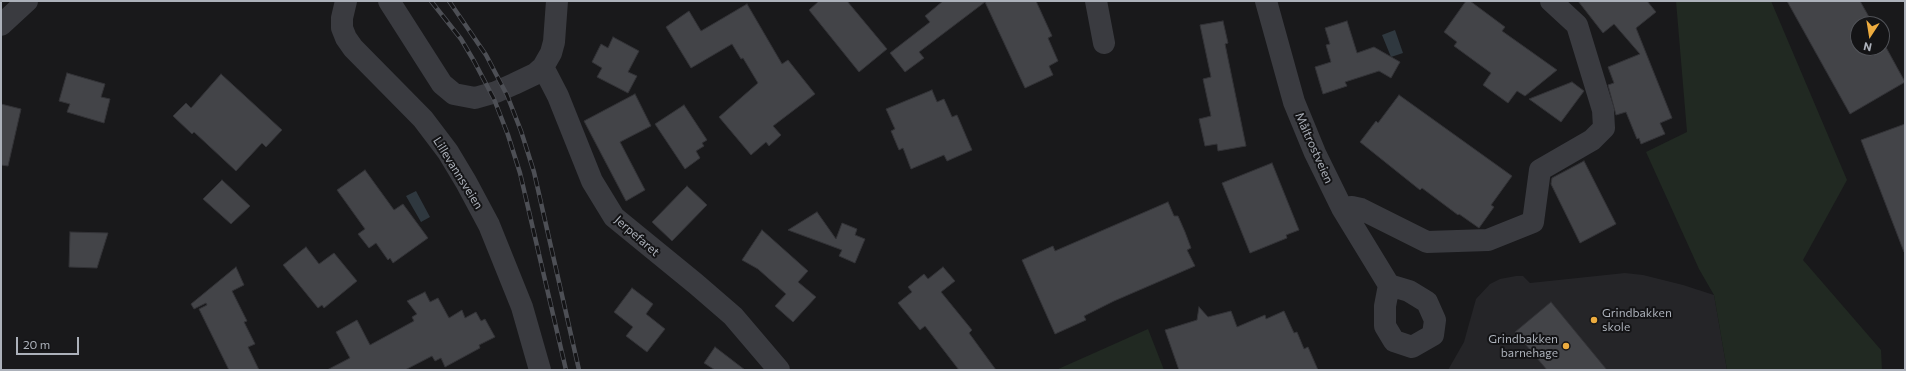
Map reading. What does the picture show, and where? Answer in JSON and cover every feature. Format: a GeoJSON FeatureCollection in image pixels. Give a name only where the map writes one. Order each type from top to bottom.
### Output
{"type":"FeatureCollection","features":[{"type":"Feature","properties":{"kind":"street"},"geometry":{"type":"LineString","coordinates":[[1,25],[27,1]]}},
{"type":"Feature","properties":{"kind":"street","name":"Lillevannsveien"},"geometry":{"type":"LineString","coordinates":[[346,1],[342,18],[342,28],[346,38],[353,48],[423,119],[448,152],[490,225],[522,308],[540,370]]}},
{"type":"Feature","properties":{"kind":"street"},"geometry":{"type":"LineString","coordinates":[[389,1],[442,84],[454,94],[468,97],[484,96],[514,84],[534,74],[542,67],[554,42],[557,1]]}},
{"type":"Feature","properties":{"kind":"street"},"geometry":{"type":"LineString","coordinates":[[1096,1],[1104,43]]}},
{"type":"Feature","properties":{"kind":"street","name":"Måltrostveien"},"geometry":{"type":"LineString","coordinates":[[1266,1],[1294,102],[1315,153],[1342,208],[1389,285]]}},
{"type":"Feature","properties":{"kind":"street"},"geometry":{"type":"LineString","coordinates":[[1342,208],[1352,207],[1361,209],[1427,242],[1488,240],[1533,222],[1540,170],[1592,140],[1604,128],[1602,110],[1577,25],[1551,1]]}},
{"type":"Feature","properties":{"kind":"street","name":"Jerpefaret"},"geometry":{"type":"LineString","coordinates":[[542,67],[558,96],[592,181],[614,217],[733,316],[779,370]]}},
{"type":"Feature","properties":{"kind":"shaded area"},"geometry":{"type":"Polygon","coordinates":[[[1676,1],[1771,1],[1847,180],[1803,260],[1881,350],[1882,370],[1727,370],[1714,295],[1699,269],[1646,152],[1687,132],[1676,1]]]}},
{"type":"Feature","properties":{"kind":"shaded area"},"geometry":{"type":"Polygon","coordinates":[[[1395,30],[1403,53],[1391,57],[1382,35],[1395,30]]]}},
{"type":"Feature","properties":{"kind":"shaded area"},"geometry":{"type":"Polygon","coordinates":[[[416,191],[430,217],[421,222],[406,196],[416,191]]]}},
{"type":"Feature","properties":{"kind":"shaded area","name":"Grindbakken skole"},"geometry":{"type":"Polygon","coordinates":[[[1625,273],[1643,275],[1683,285],[1714,295],[1727,370],[1448,370],[1464,342],[1476,299],[1490,284],[1500,279],[1516,276],[1523,276],[1530,283],[1625,273]]]}},
{"type":"Feature","properties":{"kind":"shaded area"},"geometry":{"type":"Polygon","coordinates":[[[1148,329],[1164,370],[1056,370],[1148,329]]]}},
{"type":"Feature","properties":{"kind":"building"},"geometry":{"type":"Polygon","coordinates":[[[819,1],[847,1],[887,49],[859,72],[809,10],[819,1]]]}},
{"type":"Feature","properties":{"kind":"building"},"geometry":{"type":"Polygon","coordinates":[[[943,1],[1036,1],[1052,36],[1048,38],[1058,61],[1049,66],[1053,75],[1025,88],[985,2],[919,52],[924,58],[905,72],[890,53],[930,22],[925,16],[943,1]]]}},
{"type":"Feature","properties":{"kind":"building"},"geometry":{"type":"Polygon","coordinates":[[[1466,1],[1470,1],[1505,27],[1502,31],[1557,70],[1525,96],[1517,91],[1508,103],[1483,85],[1491,73],[1454,46],[1457,42],[1444,32],[1466,1]]]}},
{"type":"Feature","properties":{"kind":"building"},"geometry":{"type":"Polygon","coordinates":[[[1578,1],[1647,1],[1656,12],[1636,28],[1672,118],[1660,123],[1665,134],[1641,144],[1639,138],[1637,139],[1626,112],[1616,115],[1608,85],[1614,83],[1608,67],[1640,54],[1614,24],[1603,33],[1578,1]]]}},
{"type":"Feature","properties":{"kind":"building"},"geometry":{"type":"Polygon","coordinates":[[[1787,1],[1860,1],[1868,16],[1850,16],[1850,56],[1890,56],[1890,55],[1905,82],[1850,114],[1787,1]]]}},
{"type":"Feature","properties":{"kind":"building"},"geometry":{"type":"Polygon","coordinates":[[[747,4],[782,64],[788,60],[815,94],[773,126],[781,135],[769,146],[766,142],[751,155],[719,117],[758,83],[743,58],[741,59],[732,44],[691,68],[666,27],[689,11],[701,31],[747,4]]]}},
{"type":"Feature","properties":{"kind":"building"},"geometry":{"type":"Polygon","coordinates":[[[1223,21],[1228,43],[1225,44],[1246,146],[1218,151],[1217,144],[1205,146],[1199,119],[1211,116],[1203,79],[1211,77],[1200,25],[1223,21]]]}},
{"type":"Feature","properties":{"kind":"building"},"geometry":{"type":"Polygon","coordinates":[[[1347,21],[1357,53],[1374,47],[1400,62],[1391,78],[1379,71],[1345,82],[1347,86],[1323,94],[1315,67],[1331,62],[1326,45],[1330,44],[1325,28],[1347,21]]]}},
{"type":"Feature","properties":{"kind":"building"},"geometry":{"type":"Polygon","coordinates":[[[613,37],[639,51],[628,72],[637,76],[628,93],[597,77],[602,68],[592,62],[601,44],[608,48],[613,37]]]}},
{"type":"Feature","properties":{"kind":"building"},"geometry":{"type":"Polygon","coordinates":[[[67,73],[105,84],[101,97],[110,99],[104,123],[67,112],[70,104],[59,101],[67,73]]]}},
{"type":"Feature","properties":{"kind":"building"},"geometry":{"type":"Polygon","coordinates":[[[221,74],[282,130],[266,147],[262,143],[236,171],[194,132],[192,134],[173,116],[186,103],[191,108],[221,74]]]}},
{"type":"Feature","properties":{"kind":"building"},"geometry":{"type":"Polygon","coordinates":[[[1572,82],[1584,91],[1561,122],[1529,99],[1572,82]]]}},
{"type":"Feature","properties":{"kind":"building"},"geometry":{"type":"Polygon","coordinates":[[[932,90],[937,102],[944,99],[952,117],[957,115],[972,150],[947,161],[944,155],[911,169],[903,148],[899,150],[891,131],[895,129],[886,109],[932,90]]]}},
{"type":"Feature","properties":{"kind":"building"},"geometry":{"type":"Polygon","coordinates":[[[635,94],[651,126],[620,142],[645,190],[626,201],[584,121],[635,94]]]}},
{"type":"Feature","properties":{"kind":"building"},"geometry":{"type":"Polygon","coordinates":[[[1399,95],[1512,176],[1491,205],[1494,207],[1479,228],[1459,214],[1458,215],[1422,188],[1420,190],[1360,142],[1376,121],[1378,123],[1399,95]]]}},
{"type":"Feature","properties":{"kind":"building"},"geometry":{"type":"Polygon","coordinates":[[[1,104],[21,109],[8,166],[1,165],[1,104]]]}},
{"type":"Feature","properties":{"kind":"building"},"geometry":{"type":"Polygon","coordinates":[[[684,105],[707,140],[702,143],[704,146],[696,151],[700,158],[685,169],[655,124],[684,105]]]}},
{"type":"Feature","properties":{"kind":"building"},"geometry":{"type":"Polygon","coordinates":[[[1905,124],[1905,251],[1904,252],[1861,140],[1905,124]]]}},
{"type":"Feature","properties":{"kind":"building"},"geometry":{"type":"Polygon","coordinates":[[[1584,161],[1616,224],[1580,243],[1551,184],[1552,178],[1584,161]]]}},
{"type":"Feature","properties":{"kind":"building"},"geometry":{"type":"Polygon","coordinates":[[[1272,163],[1299,230],[1286,235],[1287,238],[1250,253],[1222,183],[1272,163]]]}},
{"type":"Feature","properties":{"kind":"building"},"geometry":{"type":"Polygon","coordinates":[[[365,170],[394,210],[403,204],[428,238],[393,263],[390,258],[388,260],[376,243],[369,248],[358,234],[365,229],[337,190],[365,170]]]}},
{"type":"Feature","properties":{"kind":"building"},"geometry":{"type":"Polygon","coordinates":[[[222,180],[250,206],[231,224],[203,199],[222,180]]]}},
{"type":"Feature","properties":{"kind":"building"},"geometry":{"type":"Polygon","coordinates":[[[687,186],[707,205],[672,241],[652,222],[687,186]]]}},
{"type":"Feature","properties":{"kind":"building"},"geometry":{"type":"Polygon","coordinates":[[[1168,202],[1174,216],[1178,216],[1185,232],[1191,248],[1187,250],[1195,266],[1114,301],[1084,316],[1086,320],[1055,334],[1022,260],[1053,246],[1055,251],[1168,202]]]}},
{"type":"Feature","properties":{"kind":"building"},"geometry":{"type":"Polygon","coordinates":[[[817,212],[836,239],[842,223],[857,229],[855,235],[865,239],[855,263],[839,256],[842,250],[788,230],[817,212]]]}},
{"type":"Feature","properties":{"kind":"building"},"geometry":{"type":"Polygon","coordinates":[[[762,230],[808,271],[798,282],[816,297],[793,322],[775,306],[786,294],[758,269],[742,260],[762,230]]]}},
{"type":"Feature","properties":{"kind":"building"},"geometry":{"type":"Polygon","coordinates":[[[70,232],[108,233],[97,268],[69,267],[70,232]]]}},
{"type":"Feature","properties":{"kind":"building"},"geometry":{"type":"Polygon","coordinates":[[[306,247],[319,264],[334,253],[357,281],[324,308],[322,305],[318,308],[283,265],[306,247]]]}},
{"type":"Feature","properties":{"kind":"building"},"geometry":{"type":"Polygon","coordinates":[[[236,267],[244,285],[232,291],[247,321],[244,322],[255,344],[248,347],[259,370],[229,370],[199,309],[207,305],[206,303],[194,309],[191,304],[236,267]]]}},
{"type":"Feature","properties":{"kind":"building"},"geometry":{"type":"Polygon","coordinates":[[[943,267],[955,281],[941,292],[972,330],[969,333],[996,370],[959,370],[925,326],[920,330],[898,303],[912,292],[908,287],[924,274],[928,279],[943,267]]]}},
{"type":"Feature","properties":{"kind":"building"},"geometry":{"type":"Polygon","coordinates":[[[632,288],[653,304],[646,314],[665,329],[647,352],[626,336],[633,327],[614,312],[632,288]]]}},
{"type":"Feature","properties":{"kind":"building"},"geometry":{"type":"Polygon","coordinates":[[[425,292],[430,302],[438,298],[449,318],[462,310],[465,318],[476,312],[481,321],[485,319],[495,337],[479,345],[480,348],[445,367],[441,358],[435,361],[432,356],[405,370],[327,370],[350,358],[336,332],[357,320],[370,345],[414,321],[412,317],[417,314],[407,301],[425,292]]]}},
{"type":"Feature","properties":{"kind":"building"},"geometry":{"type":"Polygon","coordinates":[[[1551,302],[1607,370],[1547,370],[1515,332],[1551,302]]]}},
{"type":"Feature","properties":{"kind":"building"},"geometry":{"type":"Polygon","coordinates":[[[1199,307],[1208,317],[1231,311],[1237,327],[1265,315],[1266,319],[1284,311],[1294,333],[1297,332],[1304,349],[1308,347],[1318,370],[1179,370],[1165,330],[1197,320],[1199,307]]]}},
{"type":"Feature","properties":{"kind":"building"},"geometry":{"type":"Polygon","coordinates":[[[715,347],[745,370],[715,370],[704,363],[715,347]]]}},
{"type":"Feature","properties":{"kind":"railway"},"geometry":{"type":"LineString","coordinates":[[431,1],[461,39],[474,61],[494,99],[508,135],[520,173],[566,370]]}},
{"type":"Feature","properties":{"kind":"railway"},"geometry":{"type":"LineString","coordinates":[[449,1],[486,55],[507,95],[521,131],[534,172],[579,370]]}},
{"type":"Feature","properties":{"kind":"place","name":"Grindbakken skole"},"geometry":{"type":"Point","coordinates":[1594,320]}},
{"type":"Feature","properties":{"kind":"place","name":"Grindbakken barnehage"},"geometry":{"type":"Point","coordinates":[1566,346]}}]}
